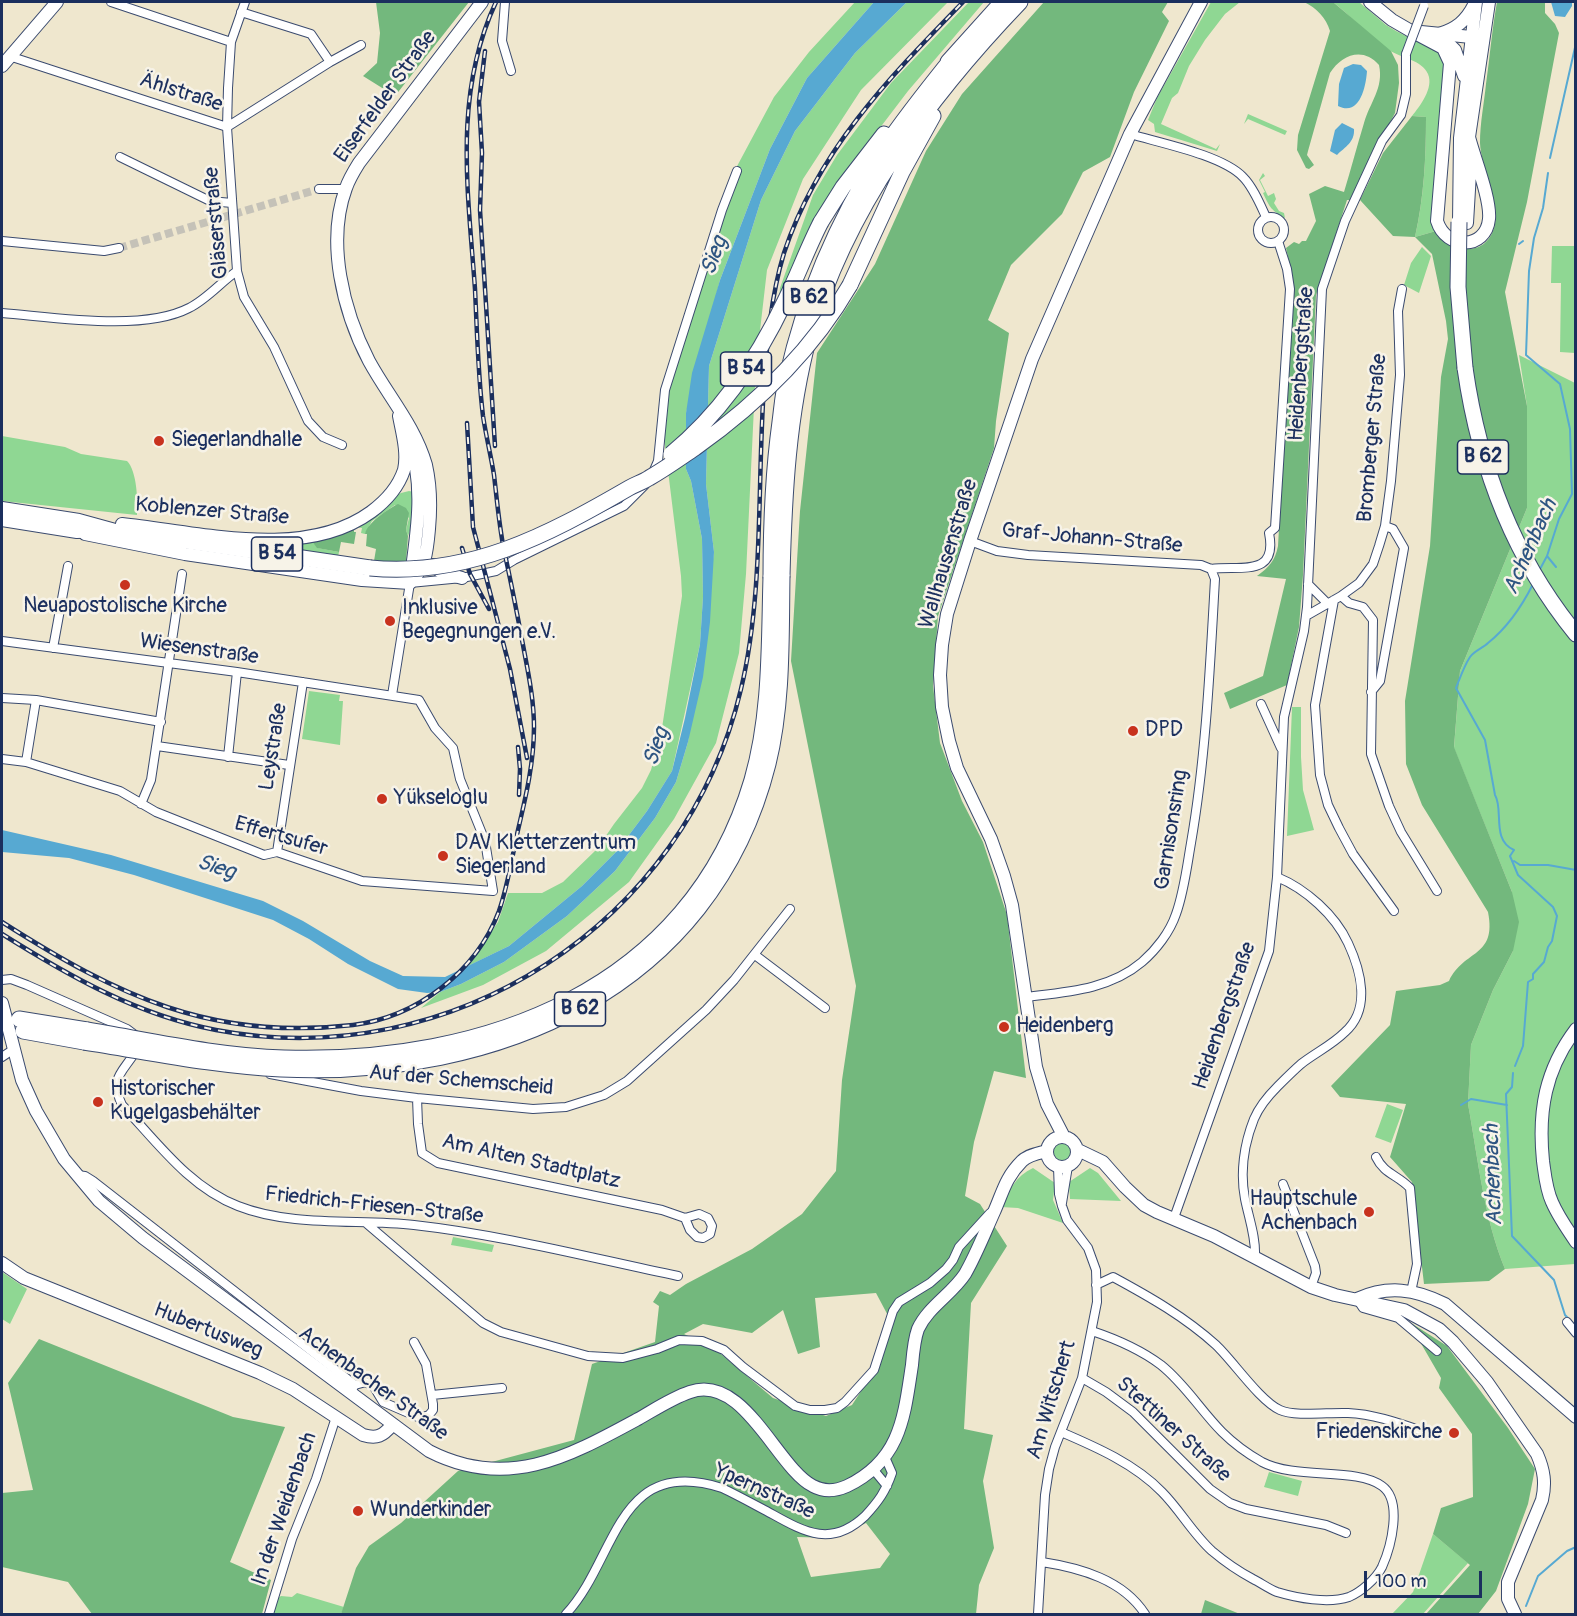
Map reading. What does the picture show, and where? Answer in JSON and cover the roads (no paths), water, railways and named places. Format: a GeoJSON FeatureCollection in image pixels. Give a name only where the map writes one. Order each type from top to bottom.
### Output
{"type":"FeatureCollection","features":[{"type":"Feature","properties":{"kind":"highway","name":"B 62"},"geometry":{"type":"LineString","coordinates":[[776,576],[771,522],[776,452],[786,378],[803,314],[832,243],[858,190],[899,127],[954,56],[1002,2]]}},
{"type":"Feature","properties":{"kind":"highway","name":"B 62"},"geometry":{"type":"LineString","coordinates":[[21,1025],[86,1036],[250,1056],[316,1058],[383,1054],[448,1043],[503,1029],[546,1013],[606,980],[642,952],[674,920],[702,884],[735,824],[754,770],[765,714],[788,450],[799,378],[821,302],[843,248],[870,197],[910,134],[954,76],[1020,2]]}},
{"type":"Feature","properties":{"kind":"highway","name":"B 54"},"geometry":{"type":"LineString","coordinates":[[631,487],[689,438],[716,409],[739,379],[775,321],[821,222],[843,187],[878,140],[954,56]]}},
{"type":"Feature","properties":{"kind":"highway","name":"B 54"},"geometry":{"type":"LineString","coordinates":[[119,531],[370,568],[420,570],[476,560],[520,545],[567,523],[666,467],[716,433],[749,406],[808,346],[828,321],[850,285],[903,172],[954,76]]}},
{"type":"Feature","properties":{"kind":"highway","name":"B 62"},"geometry":{"type":"LineString","coordinates":[[1463,223],[1469,327],[1477,393],[1488,442],[1503,490],[1523,538],[1545,578],[1575,620]]}},
{"type":"Feature","properties":{"kind":"highway","name":"B 62"},"geometry":{"type":"LineString","coordinates":[[1463,223],[1461,328],[1468,394],[1479,444],[1495,494],[1515,541],[1538,582],[1575,634]]}},
{"type":"Feature","properties":{"kind":"main road"},"geometry":{"type":"LineString","coordinates":[[5,61],[57,2]]}},
{"type":"Feature","properties":{"kind":"main road","name":"Eiserfelder Straße"},"geometry":{"type":"LineString","coordinates":[[410,583],[422,570],[425,558],[431,490],[425,463],[406,420],[369,361],[346,303],[338,247],[340,213],[345,189],[371,146],[482,2]]}},
{"type":"Feature","properties":{"kind":"main road","name":"Wallhausenstraße"},"geometry":{"type":"LineString","coordinates":[[1061,1154],[1036,1067],[1012,905],[991,839],[957,768],[949,741],[942,707],[940,675],[944,635],[947,614],[970,541],[1032,359],[1130,134],[1201,2]]}},
{"type":"Feature","properties":{"kind":"main road"},"geometry":{"type":"LineString","coordinates":[[1370,2],[1392,20],[1443,48],[1450,63],[1437,221],[1447,238],[1460,243],[1478,238],[1489,221],[1485,193],[1469,137]]}},
{"type":"Feature","properties":{"kind":"main road"},"geometry":{"type":"LineString","coordinates":[[1439,34],[1463,22],[1476,2]]}},
{"type":"Feature","properties":{"kind":"main road","name":"B 62"},"geometry":{"type":"LineString","coordinates":[[1463,223],[1470,173],[1469,137],[1477,38],[1476,2]]}},
{"type":"Feature","properties":{"kind":"main road","name":"B 62"},"geometry":{"type":"LineString","coordinates":[[1463,223],[1460,138],[1465,82],[1489,2]]}},
{"type":"Feature","properties":{"kind":"main road"},"geometry":{"type":"LineString","coordinates":[[1411,31],[1477,38]]}},
{"type":"Feature","properties":{"kind":"main road"},"geometry":{"type":"LineString","coordinates":[[1439,34],[1455,50],[1465,82]]}},
{"type":"Feature","properties":{"kind":"main road","name":"Eiserfelder Straße"},"geometry":{"type":"LineString","coordinates":[[389,393],[411,444],[418,490],[417,530],[410,583]]}},
{"type":"Feature","properties":{"kind":"main road","name":"Koblenzer Straße"},"geometry":{"type":"LineString","coordinates":[[2,520],[259,540],[313,536],[348,525],[381,504],[394,489],[404,468],[404,445],[399,416]]}},
{"type":"Feature","properties":{"kind":"main road"},"geometry":{"type":"LineString","coordinates":[[394,489],[409,487],[418,490],[427,500],[430,510]]}},
{"type":"Feature","properties":{"kind":"main road","name":"Koblenzer Straße"},"geometry":{"type":"LineString","coordinates":[[2,508],[185,554],[362,580],[410,583]]}},
{"type":"Feature","properties":{"kind":"main road","name":"Koblenzer Straße"},"geometry":{"type":"LineString","coordinates":[[78,526],[119,531]]}},
{"type":"Feature","properties":{"kind":"main road"},"geometry":{"type":"LineString","coordinates":[[425,558],[441,572],[462,578]]}},
{"type":"Feature","properties":{"kind":"main road","name":"Achenbacher Straße"},"geometry":{"type":"LineString","coordinates":[[2,1003],[22,1080],[36,1111],[64,1159],[99,1201],[143,1238],[352,1389],[392,1425],[429,1451],[447,1461],[484,1469],[515,1468],[544,1463],[574,1453],[682,1395],[702,1389],[718,1393],[744,1410],[798,1474],[811,1485],[832,1491],[855,1482],[885,1457],[899,1433],[905,1413],[918,1329],[928,1314],[954,1288],[965,1272],[1010,1176],[1022,1161],[1035,1154],[1061,1154]]}},
{"type":"Feature","properties":{"kind":"main road"},"geometry":{"type":"LineString","coordinates":[[1575,1029],[1560,1052],[1550,1078],[1540,1126],[1547,1189],[1575,1242]]}},
{"type":"Feature","properties":{"kind":"main road"},"geometry":{"type":"LineString","coordinates":[[1061,1154],[1111,1172],[1144,1205],[1254,1257],[1311,1287],[1335,1295],[1404,1310],[1439,1329],[1453,1342],[1487,1382],[1537,1454],[1543,1467],[1542,1500],[1508,1582],[1508,1599],[1515,1614]]}},
{"type":"Feature","properties":{"kind":"main road","name":"Hubertusweg"},"geometry":{"type":"LineString","coordinates":[[2,1263],[24,1278],[260,1373],[294,1389],[363,1435],[374,1438],[384,1434],[392,1425]]}},
{"type":"Feature","properties":{"kind":"main road"},"geometry":{"type":"LineString","coordinates":[[1358,1299],[1377,1291],[1411,1292],[1434,1298],[1455,1311],[1575,1417]]}},
{"type":"Feature","properties":{"kind":"street"},"geometry":{"type":"LineString","coordinates":[[111,2],[231,42]]}},
{"type":"Feature","properties":{"kind":"street","name":"Gläserstraße"},"geometry":{"type":"LineString","coordinates":[[245,2],[231,42],[227,127],[237,271],[244,297],[274,347],[308,421],[322,437],[342,445]]}},
{"type":"Feature","properties":{"kind":"street"},"geometry":{"type":"LineString","coordinates":[[505,2],[502,41],[511,71]]}},
{"type":"Feature","properties":{"kind":"street","name":"Heidenbergstraße"},"geometry":{"type":"LineString","coordinates":[[1174,1218],[1269,951],[1277,877],[1284,717],[1306,616],[1322,289],[1348,215],[1382,141],[1401,115],[1406,94],[1406,54],[1424,4]]}},
{"type":"Feature","properties":{"kind":"street"},"geometry":{"type":"LineString","coordinates":[[241,12],[311,34],[330,62]]}},
{"type":"Feature","properties":{"kind":"street","name":"Ählstraße"},"geometry":{"type":"LineString","coordinates":[[5,61],[227,127],[361,45]]}},
{"type":"Feature","properties":{"kind":"street"},"geometry":{"type":"LineString","coordinates":[[1130,134],[1230,167],[1246,180],[1266,217]]}},
{"type":"Feature","properties":{"kind":"street"},"geometry":{"type":"LineString","coordinates":[[120,157],[210,201],[232,203]]}},
{"type":"Feature","properties":{"kind":"street"},"geometry":{"type":"LineString","coordinates":[[392,695],[410,583],[462,578],[496,571],[624,506],[650,481],[658,461],[665,390],[722,210],[737,171]]}},
{"type":"Feature","properties":{"kind":"street"},"geometry":{"type":"LineString","coordinates":[[319,189],[345,189]]}},
{"type":"Feature","properties":{"kind":"street"},"geometry":{"type":"LineString","coordinates":[[1266,217],[1276,217],[1283,222],[1285,231],[1278,242],[1270,243],[1260,236],[1259,224],[1266,217]]}},
{"type":"Feature","properties":{"kind":"street"},"geometry":{"type":"LineString","coordinates":[[2,241],[104,251],[119,248]]}},
{"type":"Feature","properties":{"kind":"street","name":"Graf-Johann-Straße"},"geometry":{"type":"LineString","coordinates":[[970,541],[997,551],[1028,555],[1201,565],[1211,569],[1262,565],[1272,549],[1269,533],[1275,528],[1290,289],[1287,268],[1278,242]]}},
{"type":"Feature","properties":{"kind":"street"},"geometry":{"type":"LineString","coordinates":[[2,314],[91,321],[170,317],[192,307],[237,271]]}},
{"type":"Feature","properties":{"kind":"street","name":"Bromberger Straße"},"geometry":{"type":"LineString","coordinates":[[1306,616],[1359,583],[1373,564],[1385,526],[1400,375],[1398,311],[1402,289]]}},
{"type":"Feature","properties":{"kind":"street"},"geometry":{"type":"LineString","coordinates":[[1371,693],[1380,681],[1404,548],[1393,530],[1385,526]]}},
{"type":"Feature","properties":{"kind":"street"},"geometry":{"type":"LineString","coordinates":[[53,648],[68,566]]}},
{"type":"Feature","properties":{"kind":"street","name":"Garnisonsring"},"geometry":{"type":"LineString","coordinates":[[1025,997],[1087,989],[1116,979],[1142,962],[1158,945],[1176,915],[1195,818],[1205,727],[1215,579],[1211,569]]}},
{"type":"Feature","properties":{"kind":"street"},"geometry":{"type":"LineString","coordinates":[[141,804],[151,780],[182,574]]}},
{"type":"Feature","properties":{"kind":"street"},"geometry":{"type":"LineString","coordinates":[[1308,584],[1334,600],[1363,607],[1373,620],[1371,754],[1389,806],[1401,832],[1437,891]]}},
{"type":"Feature","properties":{"kind":"street"},"geometry":{"type":"LineString","coordinates":[[1334,600],[1315,705],[1320,775],[1328,805],[1353,854],[1394,910]]}},
{"type":"Feature","properties":{"kind":"street","name":"Wiesenstraße"},"geometry":{"type":"LineString","coordinates":[[2,641],[237,672],[419,700],[435,728],[453,748],[460,778],[485,841],[493,891]]}},
{"type":"Feature","properties":{"kind":"street"},"geometry":{"type":"LineString","coordinates":[[228,757],[237,672]]}},
{"type":"Feature","properties":{"kind":"street","name":"Leystraße"},"geometry":{"type":"LineString","coordinates":[[277,852],[303,682]]}},
{"type":"Feature","properties":{"kind":"street"},"geometry":{"type":"LineString","coordinates":[[2,698],[36,700],[161,722]]}},
{"type":"Feature","properties":{"kind":"street"},"geometry":{"type":"LineString","coordinates":[[26,762],[36,700]]}},
{"type":"Feature","properties":{"kind":"street","name":"Heidenbergstraße"},"geometry":{"type":"LineString","coordinates":[[1261,704],[1281,748]]}},
{"type":"Feature","properties":{"kind":"street"},"geometry":{"type":"LineString","coordinates":[[157,746],[289,765]]}},
{"type":"Feature","properties":{"kind":"street","name":"Effertsufer"},"geometry":{"type":"LineString","coordinates":[[2,759],[26,762],[120,791],[141,804],[264,855],[277,852],[362,881],[493,891]]}},
{"type":"Feature","properties":{"kind":"street"},"geometry":{"type":"LineString","coordinates":[[1254,1257],[1255,1240],[1242,1178],[1248,1138],[1255,1115],[1272,1092],[1300,1065],[1348,1030],[1358,1014],[1361,1002],[1358,970],[1344,934],[1305,893],[1277,877]]}},
{"type":"Feature","properties":{"kind":"street","name":"Auf der Schemscheid"},"geometry":{"type":"LineString","coordinates":[[148,1045],[291,1079],[417,1098],[533,1109],[566,1107],[604,1095],[627,1081],[706,1010],[755,955],[790,909]]}},
{"type":"Feature","properties":{"kind":"street"},"geometry":{"type":"LineString","coordinates":[[755,955],[825,1008]]}},
{"type":"Feature","properties":{"kind":"street"},"geometry":{"type":"LineString","coordinates":[[2,980],[12,979],[61,998],[127,1029],[148,1045]]}},
{"type":"Feature","properties":{"kind":"street","name":"Friedrich-Friesen-Straße"},"geometry":{"type":"LineString","coordinates":[[148,1045],[134,1054],[116,1081],[116,1091],[122,1104],[190,1178],[237,1206],[268,1215],[294,1218],[412,1225],[462,1231],[678,1276]]}},
{"type":"Feature","properties":{"kind":"street"},"geometry":{"type":"LineString","coordinates":[[2,1057],[14,1049]]}},
{"type":"Feature","properties":{"kind":"street","name":"Am Alten Stadtplatz"},"geometry":{"type":"LineString","coordinates":[[417,1098],[422,1153],[438,1163],[662,1210],[685,1218]]}},
{"type":"Feature","properties":{"kind":"street","name":"Am Witschert"},"geometry":{"type":"LineString","coordinates":[[1038,1614],[1045,1495],[1052,1458],[1082,1378],[1097,1302],[1096,1270],[1088,1248],[1067,1220],[1059,1194],[1061,1154]]}},
{"type":"Feature","properties":{"kind":"street"},"geometry":{"type":"LineString","coordinates":[[1376,1157],[1382,1168],[1403,1179],[1410,1188],[1417,1264],[1411,1292]]}},
{"type":"Feature","properties":{"kind":"street"},"geometry":{"type":"LineString","coordinates":[[1283,1184],[1315,1266],[1316,1273],[1311,1287]]}},
{"type":"Feature","properties":{"kind":"street"},"geometry":{"type":"LineString","coordinates":[[366,1223],[483,1323],[501,1332],[588,1356],[623,1358],[657,1349],[679,1340],[702,1341],[724,1350],[795,1406],[810,1410],[825,1410],[837,1407],[855,1393],[874,1370],[893,1311],[899,1302],[930,1283],[946,1269],[959,1247],[997,1206]]}},
{"type":"Feature","properties":{"kind":"street"},"geometry":{"type":"LineString","coordinates":[[1096,1285],[1113,1277],[1154,1299],[1191,1324],[1218,1347],[1268,1401],[1283,1411],[1350,1413],[1382,1418],[1419,1430]]}},
{"type":"Feature","properties":{"kind":"street"},"geometry":{"type":"LineString","coordinates":[[1358,1299],[1363,1308],[1398,1318],[1437,1351]]}},
{"type":"Feature","properties":{"kind":"street"},"geometry":{"type":"LineString","coordinates":[[1567,1322],[1575,1333]]}},
{"type":"Feature","properties":{"kind":"street"},"geometry":{"type":"LineString","coordinates":[[1061,1432],[1098,1448],[1130,1467],[1161,1491],[1210,1550],[1233,1568],[1276,1592],[1312,1599],[1338,1600],[1350,1596],[1372,1580],[1382,1568],[1390,1542],[1394,1515],[1392,1500],[1388,1492],[1375,1483],[1357,1478],[1302,1473],[1274,1467],[1248,1453],[1223,1432],[1161,1365],[1115,1339],[1092,1331]]}},
{"type":"Feature","properties":{"kind":"street"},"geometry":{"type":"LineString","coordinates":[[352,1389],[366,1383],[374,1388],[383,1402],[420,1418],[429,1415],[433,1410],[426,1364],[414,1342]]}},
{"type":"Feature","properties":{"kind":"street","name":"Stettiner Straße"},"geometry":{"type":"LineString","coordinates":[[1082,1378],[1133,1412],[1210,1489],[1230,1503],[1246,1509],[1326,1525],[1346,1533]]}},
{"type":"Feature","properties":{"kind":"street"},"geometry":{"type":"LineString","coordinates":[[432,1395],[502,1388]]}},
{"type":"Feature","properties":{"kind":"street","name":"In der Weidenbach"},"geometry":{"type":"LineString","coordinates":[[269,1614],[292,1539],[316,1479],[336,1417]]}},
{"type":"Feature","properties":{"kind":"street"},"geometry":{"type":"LineString","coordinates":[[873,1469],[887,1486],[892,1473],[885,1457]]}},
{"type":"Feature","properties":{"kind":"street","name":"Ypernstraße"},"geometry":{"type":"LineString","coordinates":[[566,1614],[587,1584],[624,1514],[642,1496],[661,1486],[684,1482],[722,1488],[806,1532],[824,1535],[842,1532],[857,1523],[880,1499],[887,1486]]}},
{"type":"Feature","properties":{"kind":"street"},"geometry":{"type":"LineString","coordinates":[[1042,1562],[1069,1566],[1097,1576],[1125,1591],[1138,1603],[1145,1614]]}},
{"type":"Feature","properties":{"kind":"water"},"geometry":{"type":"Polygon","coordinates":[[[874,2],[907,2],[855,53],[795,131],[761,200],[709,366],[706,484],[714,552],[710,622],[703,677],[676,782],[655,818],[615,871],[567,916],[504,962],[461,984],[440,992],[427,993],[398,989],[348,964],[309,939],[273,920],[134,875],[69,858],[2,852],[2,830],[111,855],[263,901],[303,921],[370,961],[403,976],[445,977],[509,946],[582,886],[617,851],[647,811],[672,771],[685,718],[700,644],[703,597],[702,539],[691,481],[686,469],[686,413],[692,373],[720,280],[770,149],[807,78],[874,2]]]}},
{"type":"Feature","properties":{"kind":"water"},"geometry":{"type":"Polygon","coordinates":[[[1551,2],[1572,2],[1572,6],[1565,17],[1555,16],[1551,2]]]}},
{"type":"Feature","properties":{"kind":"water"},"geometry":{"type":"Polygon","coordinates":[[[1353,64],[1361,65],[1367,71],[1363,92],[1357,104],[1352,107],[1338,106],[1339,84],[1344,68],[1353,64]]]}},
{"type":"Feature","properties":{"kind":"water"},"geometry":{"type":"Polygon","coordinates":[[[1342,123],[1354,129],[1354,134],[1349,144],[1337,155],[1330,151],[1335,130],[1342,123]]]}},
{"type":"Feature","properties":{"kind":"waterway","name":"Achenbach"},"geometry":{"type":"LineString","coordinates":[[1550,158],[1576,43]]}},
{"type":"Feature","properties":{"kind":"waterway","name":"Achenbach"},"geometry":{"type":"LineString","coordinates":[[1539,571],[1547,556],[1559,519],[1572,494],[1570,429],[1560,384],[1526,355],[1529,271],[1548,173]]}},
{"type":"Feature","properties":{"kind":"waterway"},"geometry":{"type":"LineString","coordinates":[[1519,244],[1523,241]]}},
{"type":"Feature","properties":{"kind":"waterway"},"geometry":{"type":"LineString","coordinates":[[1547,556],[1556,567]]}},
{"type":"Feature","properties":{"kind":"waterway","name":"Achenbach"},"geometry":{"type":"LineString","coordinates":[[1515,1066],[1523,1046],[1528,982],[1533,979],[1533,974],[1544,962],[1552,941],[1557,916],[1553,907],[1518,875],[1510,856],[1514,850],[1507,845],[1500,832],[1497,801],[1485,740],[1456,688],[1470,657],[1508,624],[1533,584]]}},
{"type":"Feature","properties":{"kind":"waterway"},"geometry":{"type":"LineString","coordinates":[[1514,861],[1520,865],[1548,865],[1576,870]]}},
{"type":"Feature","properties":{"kind":"waterway","name":"Achenbach"},"geometry":{"type":"LineString","coordinates":[[1513,1073],[1512,1087],[1506,1094],[1512,1236],[1554,1280],[1568,1318]]}},
{"type":"Feature","properties":{"kind":"waterway"},"geometry":{"type":"LineString","coordinates":[[1461,1105],[1471,1099],[1507,1105]]}},
{"type":"Feature","properties":{"kind":"waterway"},"geometry":{"type":"LineString","coordinates":[[1526,1606],[1538,1576],[1567,1551],[1576,1547]]}},
{"type":"Feature","properties":{"kind":"tunnel"},"geometry":{"type":"LineString","coordinates":[[119,248],[319,189]]}},
{"type":"Feature","properties":{"kind":"railway"},"geometry":{"type":"LineString","coordinates":[[2,922],[86,972],[168,1007],[210,1019],[255,1026],[302,1028],[353,1025],[400,1012],[441,988],[460,972],[489,933],[499,911],[510,871],[529,779],[534,727],[530,686],[502,541],[494,475],[483,416],[467,179],[469,107],[474,72],[482,37],[496,2]]}},
{"type":"Feature","properties":{"kind":"railway"},"geometry":{"type":"LineString","coordinates":[[2,934],[78,979],[159,1015],[216,1030],[304,1038],[390,1029],[471,1004],[546,964],[613,912],[669,847],[712,773],[741,689],[757,577],[762,424],[773,302],[784,253],[798,216],[816,181],[858,117],[963,2]]}},
{"type":"Feature","properties":{"kind":"railway"},"geometry":{"type":"LineString","coordinates":[[485,51],[479,102],[482,153],[480,210],[495,446]]}},
{"type":"Feature","properties":{"kind":"railway"},"geometry":{"type":"LineString","coordinates":[[467,423],[473,527],[510,669],[527,758]]}},
{"type":"Feature","properties":{"kind":"railway"},"geometry":{"type":"LineString","coordinates":[[462,548],[470,574],[489,609]]}},
{"type":"Feature","properties":{"kind":"railway"},"geometry":{"type":"LineString","coordinates":[[518,747],[519,795]]}},
{"type":"Feature","properties":{"kind":"place","name":"Siegerlandhalle"},"geometry":{"type":"Point","coordinates":[159,441]}},
{"type":"Feature","properties":{"kind":"place","name":"Neuapostolische Kirche"},"geometry":{"type":"Point","coordinates":[125,585]}},
{"type":"Feature","properties":{"kind":"place","name":"Inklusive Begegnungen e.V."},"geometry":{"type":"Point","coordinates":[390,621]}},
{"type":"Feature","properties":{"kind":"place","name":"DPD"},"geometry":{"type":"Point","coordinates":[1133,731]}},
{"type":"Feature","properties":{"kind":"place","name":"Yükseloglu"},"geometry":{"type":"Point","coordinates":[382,799]}},
{"type":"Feature","properties":{"kind":"place","name":"DAV Kletterzentrum Siegerland"},"geometry":{"type":"Point","coordinates":[443,856]}},
{"type":"Feature","properties":{"kind":"place","name":"Heidenberg"},"geometry":{"type":"Point","coordinates":[1004,1027]}},
{"type":"Feature","properties":{"kind":"place","name":"Historischer Kugelgasbehälter"},"geometry":{"type":"Point","coordinates":[98,1102]}},
{"type":"Feature","properties":{"kind":"place","name":"Hauptschule Achenbach"},"geometry":{"type":"Point","coordinates":[1369,1212]}},
{"type":"Feature","properties":{"kind":"place","name":"Friedenskirche"},"geometry":{"type":"Point","coordinates":[1454,1433]}},
{"type":"Feature","properties":{"kind":"place","name":"Wunderkinder"},"geometry":{"type":"Point","coordinates":[358,1511]}},
{"type":"Feature","properties":{"kind":"water label","name":"Sieg"},"geometry":{"type":"Point","coordinates":[715,256]}},
{"type":"Feature","properties":{"kind":"water label","name":"Sieg"},"geometry":{"type":"Point","coordinates":[657,747]}},
{"type":"Feature","properties":{"kind":"water label","name":"Sieg"},"geometry":{"type":"Point","coordinates":[216,868]}}]}
